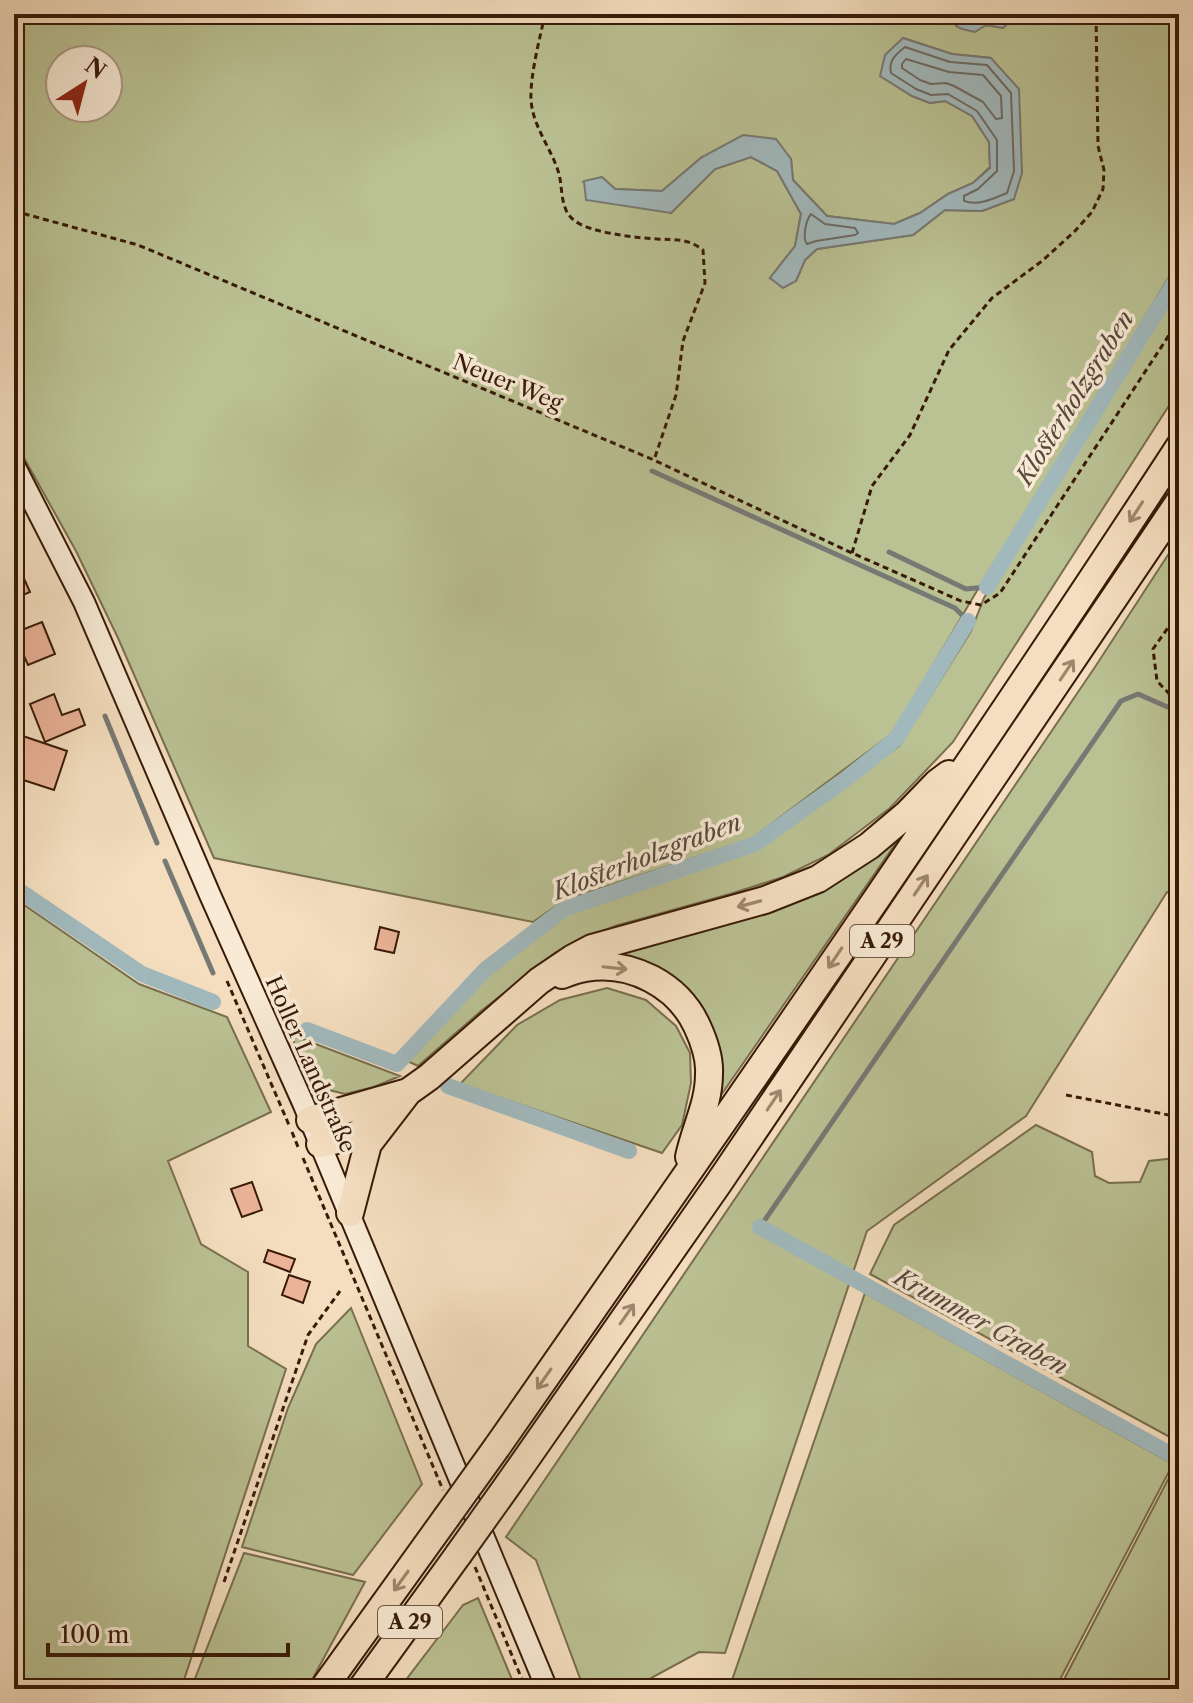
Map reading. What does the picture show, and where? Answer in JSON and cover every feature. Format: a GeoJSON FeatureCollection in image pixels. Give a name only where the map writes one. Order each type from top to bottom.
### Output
{"type":"FeatureCollection","features":[{"type":"Feature","properties":{"kind":"highway","name":"A 29"},"geometry":{"type":"LineString","coordinates":[[323,1689],[685,1178],[974,755],[1179,447]]}},
{"type":"Feature","properties":{"kind":"highway","name":"A 29"},"geometry":{"type":"LineString","coordinates":[[361,1689],[718,1184],[1179,502]]}},
{"type":"Feature","properties":{"kind":"highway"},"geometry":{"type":"LineString","coordinates":[[315,1132],[408,1092],[539,981],[592,948],[765,900],[818,879],[869,846],[937,783],[974,755]]}},
{"type":"Feature","properties":{"kind":"highway"},"geometry":{"type":"LineString","coordinates":[[539,981],[586,968],[631,970],[665,986],[680,999],[701,1035],[710,1069],[705,1108],[692,1143],[685,1178]]}},
{"type":"Feature","properties":{"kind":"highway"},"geometry":{"type":"LineString","coordinates":[[350,1213],[368,1144],[408,1092]]}},
{"type":"Feature","properties":{"kind":"highway"},"geometry":{"type":"LineString","coordinates":[[315,1132],[353,1136],[386,1119]]}},
{"type":"Feature","properties":{"kind":"main road","name":"Holler Landstraße"},"geometry":{"type":"LineString","coordinates":[[14,465],[84,602],[315,1132],[547,1689]]}},
{"type":"Feature","properties":{"kind":"path"},"geometry":{"type":"LineString","coordinates":[[545,14],[535,59],[531,100],[538,127],[560,176],[566,212],[578,224],[598,231],[692,242],[703,250],[705,283],[683,341],[676,395],[654,460]]}},
{"type":"Feature","properties":{"kind":"path"},"geometry":{"type":"LineString","coordinates":[[852,553],[872,486],[910,435],[949,350],[992,298],[1042,261],[1075,231],[1092,212],[1103,189],[1104,170],[1098,146],[1096,14]]}},
{"type":"Feature","properties":{"kind":"path","name":"Neuer Weg"},"geometry":{"type":"LineString","coordinates":[[14,211],[138,245],[654,460],[852,553],[961,601],[981,605],[1000,593],[1179,320]]}},
{"type":"Feature","properties":{"kind":"path"},"geometry":{"type":"LineString","coordinates":[[1179,612],[1153,649],[1157,681],[1179,704]]}},
{"type":"Feature","properties":{"kind":"path"},"geometry":{"type":"LineString","coordinates":[[1066,1095],[1179,1117]]}},
{"type":"Feature","properties":{"kind":"path"},"geometry":{"type":"LineString","coordinates":[[224,1582],[308,1335],[340,1291]]}},
{"type":"Feature","properties":{"kind":"green space"},"geometry":{"type":"Polygon","coordinates":[[[14,14],[954,14],[956,26],[1003,28],[1017,14],[1179,14],[1179,260],[893,733],[751,839],[565,900],[533,922],[214,858],[118,638],[76,551],[14,440],[14,14]],[[903,38],[881,76],[912,96],[930,103],[945,101],[972,116],[989,142],[990,167],[973,183],[894,224],[827,216],[793,180],[791,159],[775,139],[702,157],[662,191],[615,189],[602,177],[584,182],[671,213],[715,169],[751,157],[777,171],[801,214],[795,246],[770,278],[796,281],[805,260],[817,249],[913,235],[945,210],[982,211],[1014,199],[991,58],[952,54],[903,38]]]}},
{"type":"Feature","properties":{"kind":"green space"},"geometry":{"type":"Polygon","coordinates":[[[1179,284],[1179,390],[953,742],[890,808],[828,855],[783,877],[615,926],[555,953],[418,1066],[405,1060],[489,973],[569,913],[760,848],[899,746],[971,631],[984,598],[1179,284]]]}},
{"type":"Feature","properties":{"kind":"green space"},"geometry":{"type":"Polygon","coordinates":[[[1179,538],[1179,898],[1167,892],[1026,1116],[867,1231],[725,1653],[699,1652],[631,1689],[584,1689],[536,1560],[506,1537],[1095,667],[1179,538]]]}},
{"type":"Feature","properties":{"kind":"green space"},"geometry":{"type":"Polygon","coordinates":[[[907,827],[719,1098],[702,1013],[597,959],[689,927],[907,827]]]}},
{"type":"Feature","properties":{"kind":"green space"},"geometry":{"type":"Polygon","coordinates":[[[14,898],[139,984],[227,1017],[271,1112],[168,1161],[201,1244],[248,1272],[248,1346],[286,1369],[181,1689],[14,1689],[14,898]]]}},
{"type":"Feature","properties":{"kind":"green space"},"geometry":{"type":"Polygon","coordinates":[[[607,988],[646,1000],[676,1026],[690,1053],[691,1083],[682,1125],[662,1153],[460,1084],[517,1025],[560,1000],[607,988]]]}},
{"type":"Feature","properties":{"kind":"green space"},"geometry":{"type":"Polygon","coordinates":[[[292,1035],[400,1076],[345,1094],[321,1088],[300,1063],[292,1035]]]}},
{"type":"Feature","properties":{"kind":"green space"},"geometry":{"type":"Polygon","coordinates":[[[1036,1125],[1092,1152],[1095,1176],[1109,1183],[1140,1182],[1149,1161],[1175,1158],[1179,1163],[1179,1442],[870,1274],[894,1225],[1036,1125]]]}},
{"type":"Feature","properties":{"kind":"green space"},"geometry":{"type":"Polygon","coordinates":[[[865,1293],[1173,1464],[1055,1689],[729,1689],[865,1293]]]}},
{"type":"Feature","properties":{"kind":"green space"},"geometry":{"type":"Polygon","coordinates":[[[351,1308],[422,1484],[353,1575],[242,1547],[288,1408],[316,1344],[351,1308]]]}},
{"type":"Feature","properties":{"kind":"green space"},"geometry":{"type":"Polygon","coordinates":[[[1175,1466],[1179,1468],[1179,1689],[1059,1689],[1175,1466]]]}},
{"type":"Feature","properties":{"kind":"green space"},"geometry":{"type":"Polygon","coordinates":[[[244,1553],[365,1582],[307,1689],[191,1689],[244,1553]]]}},
{"type":"Feature","properties":{"kind":"green space"},"geometry":{"type":"Polygon","coordinates":[[[478,1598],[516,1689],[399,1689],[463,1605],[478,1598]]]}},
{"type":"Feature","properties":{"kind":"water"},"geometry":{"type":"Polygon","coordinates":[[[954,14],[1017,14],[1003,28],[986,25],[975,32],[956,26],[954,14]]]}},
{"type":"Feature","properties":{"kind":"water"},"geometry":{"type":"Polygon","coordinates":[[[903,38],[952,54],[991,58],[1019,89],[1022,173],[1014,199],[982,211],[945,210],[913,235],[817,249],[805,260],[796,281],[783,288],[770,278],[795,246],[801,214],[777,171],[751,157],[715,169],[671,213],[586,200],[584,181],[602,177],[615,189],[662,191],[702,157],[743,135],[776,139],[791,159],[793,180],[827,216],[894,224],[920,213],[948,194],[973,183],[990,168],[989,142],[972,116],[945,101],[930,103],[912,96],[880,76],[885,55],[903,38]]]}},
{"type":"Feature","properties":{"kind":"building"},"geometry":{"type":"Polygon","coordinates":[[[14,556],[30,592],[14,599],[14,556]]]}},
{"type":"Feature","properties":{"kind":"building"},"geometry":{"type":"Polygon","coordinates":[[[42,622],[55,654],[28,665],[24,656],[14,660],[14,633],[42,622]]]}},
{"type":"Feature","properties":{"kind":"building"},"geometry":{"type":"Polygon","coordinates":[[[54,694],[62,715],[79,709],[85,725],[45,742],[30,704],[54,694]]]}},
{"type":"Feature","properties":{"kind":"building"},"geometry":{"type":"Polygon","coordinates":[[[14,733],[67,751],[54,790],[14,777],[14,733]]]}},
{"type":"Feature","properties":{"kind":"building"},"geometry":{"type":"Polygon","coordinates":[[[380,927],[399,932],[394,953],[375,949],[380,927]]]}},
{"type":"Feature","properties":{"kind":"building"},"geometry":{"type":"Polygon","coordinates":[[[252,1182],[262,1210],[242,1217],[231,1189],[252,1182]]]}},
{"type":"Feature","properties":{"kind":"building"},"geometry":{"type":"Polygon","coordinates":[[[268,1250],[295,1259],[290,1272],[264,1262],[268,1250]]]}},
{"type":"Feature","properties":{"kind":"building"},"geometry":{"type":"Polygon","coordinates":[[[289,1275],[310,1282],[303,1303],[282,1295],[289,1275]]]}},
{"type":"Feature","properties":{"kind":"waterway","name":"Klosterholzgraben"},"geometry":{"type":"LineString","coordinates":[[987,587],[1179,275]]}},
{"type":"Feature","properties":{"kind":"waterway"},"geometry":{"type":"LineString","coordinates":[[652,471],[955,608],[968,621]]}},
{"type":"Feature","properties":{"kind":"waterway"},"geometry":{"type":"LineString","coordinates":[[889,552],[966,589],[987,587]]}},
{"type":"Feature","properties":{"kind":"waterway","name":"Klosterholzgraben"},"geometry":{"type":"LineString","coordinates":[[307,1030],[397,1064],[486,969],[564,909],[755,844],[896,739],[968,621]]}},
{"type":"Feature","properties":{"kind":"waterway"},"geometry":{"type":"LineString","coordinates":[[760,1227],[1121,701],[1138,694],[1179,712]]}},
{"type":"Feature","properties":{"kind":"waterway"},"geometry":{"type":"LineString","coordinates":[[105,716],[157,843]]}},
{"type":"Feature","properties":{"kind":"waterway"},"geometry":{"type":"LineString","coordinates":[[165,861],[213,973]]}},
{"type":"Feature","properties":{"kind":"waterway","name":"Krummer Graben"},"geometry":{"type":"LineString","coordinates":[[14,887],[142,974],[213,1002]]}},
{"type":"Feature","properties":{"kind":"waterway","name":"Krummer Graben"},"geometry":{"type":"LineString","coordinates":[[448,1086],[629,1151]]}},
{"type":"Feature","properties":{"kind":"waterway","name":"Krummer Graben"},"geometry":{"type":"LineString","coordinates":[[760,1227],[1179,1459]]}}]}
